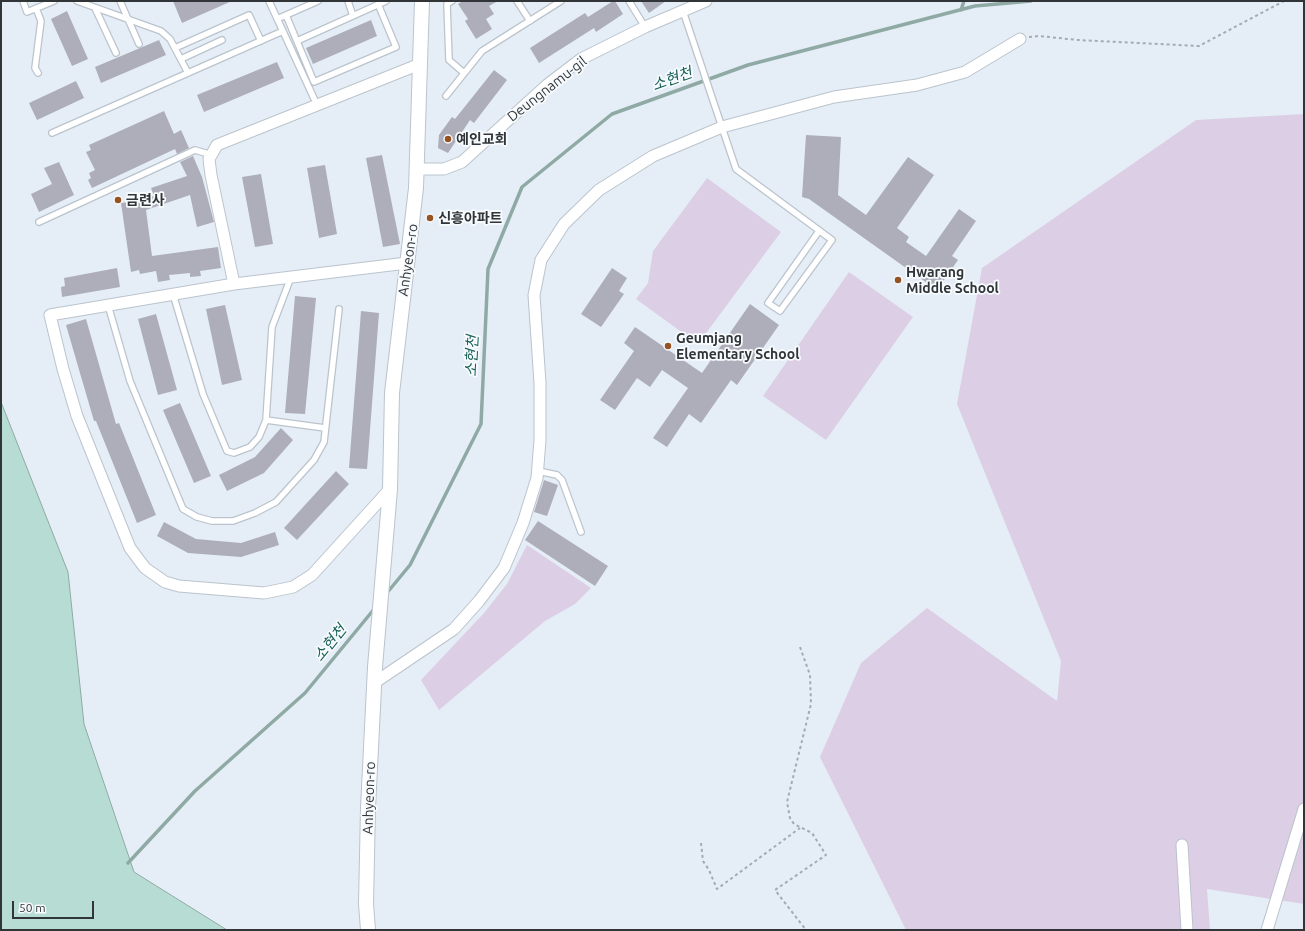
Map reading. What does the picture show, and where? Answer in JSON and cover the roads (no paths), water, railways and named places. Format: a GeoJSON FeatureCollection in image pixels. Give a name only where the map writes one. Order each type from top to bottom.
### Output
{"type":"FeatureCollection","features":[{"type":"Feature","properties":{"kind":"street","name":"Anhyeon-ro"},"geometry":{"type":"LineString","coordinates":[[368,930],[366,904],[368,808],[374,683],[390,489],[392,393],[414,216],[417,168],[422,1]]}},
{"type":"Feature","properties":{"kind":"street","name":"Deungnamu-gil"},"geometry":{"type":"LineString","coordinates":[[417,168],[444,169],[462,162],[547,85],[581,59],[645,27],[706,1]]}},
{"type":"Feature","properties":{"kind":"street"},"geometry":{"type":"LineString","coordinates":[[374,683],[454,629],[479,601],[504,568],[523,523],[538,470],[540,440],[540,383],[534,295],[541,260],[564,224],[599,190],[653,156],[722,127],[834,97],[917,85],[965,72],[1020,39]]}},
{"type":"Feature","properties":{"kind":"street"},"geometry":{"type":"LineString","coordinates":[[234,284],[211,175],[209,158],[217,145],[420,64]]}},
{"type":"Feature","properties":{"kind":"street"},"geometry":{"type":"LineString","coordinates":[[390,489],[312,575],[293,587],[264,593],[179,586],[158,577],[145,568],[130,548],[77,416],[63,369],[50,314],[234,284],[407,263]]}},
{"type":"Feature","properties":{"kind":"street"},"geometry":{"type":"LineString","coordinates":[[1267,930],[1304,809]]}},
{"type":"Feature","properties":{"kind":"street"},"geometry":{"type":"LineString","coordinates":[[1182,845],[1187,930]]}},
{"type":"Feature","properties":{"kind":"lane"},"geometry":{"type":"LineString","coordinates":[[23,1],[27,12],[54,1]]}},
{"type":"Feature","properties":{"kind":"lane"},"geometry":{"type":"LineString","coordinates":[[77,1],[161,31],[170,39],[188,73]]}},
{"type":"Feature","properties":{"kind":"lane"},"geometry":{"type":"LineString","coordinates":[[120,1],[139,44]]}},
{"type":"Feature","properties":{"kind":"lane"},"geometry":{"type":"LineString","coordinates":[[269,1],[316,105]]}},
{"type":"Feature","properties":{"kind":"lane"},"geometry":{"type":"LineString","coordinates":[[277,19],[318,1]]}},
{"type":"Feature","properties":{"kind":"lane"},"geometry":{"type":"LineString","coordinates":[[348,1],[353,16]]}},
{"type":"Feature","properties":{"kind":"lane"},"geometry":{"type":"LineString","coordinates":[[296,41],[386,1]]}},
{"type":"Feature","properties":{"kind":"lane"},"geometry":{"type":"LineString","coordinates":[[516,1],[530,21]]}},
{"type":"Feature","properties":{"kind":"lane"},"geometry":{"type":"LineString","coordinates":[[446,96],[482,50],[561,1]]}},
{"type":"Feature","properties":{"kind":"lane"},"geometry":{"type":"LineString","coordinates":[[629,1],[645,27]]}},
{"type":"Feature","properties":{"kind":"lane"},"geometry":{"type":"LineString","coordinates":[[448,2],[448,60],[464,73]]}},
{"type":"Feature","properties":{"kind":"lane"},"geometry":{"type":"LineString","coordinates":[[286,15],[314,82],[396,47],[378,4]]}},
{"type":"Feature","properties":{"kind":"lane"},"geometry":{"type":"LineString","coordinates":[[36,8],[41,21],[35,68],[38,73]]}},
{"type":"Feature","properties":{"kind":"lane"},"geometry":{"type":"LineString","coordinates":[[95,8],[116,53]]}},
{"type":"Feature","properties":{"kind":"lane"},"geometry":{"type":"LineString","coordinates":[[683,11],[736,169],[832,240],[780,311],[768,303],[819,231]]}},
{"type":"Feature","properties":{"kind":"lane"},"geometry":{"type":"LineString","coordinates":[[175,48],[248,15],[261,41]]}},
{"type":"Feature","properties":{"kind":"lane"},"geometry":{"type":"LineString","coordinates":[[52,133],[283,31]]}},
{"type":"Feature","properties":{"kind":"lane"},"geometry":{"type":"LineString","coordinates":[[180,59],[222,40]]}},
{"type":"Feature","properties":{"kind":"lane"},"geometry":{"type":"LineString","coordinates":[[39,222],[195,150],[212,155]]}},
{"type":"Feature","properties":{"kind":"lane"},"geometry":{"type":"LineString","coordinates":[[173,294],[202,394],[227,451],[234,453],[250,447],[259,437],[266,420],[272,327],[291,277]]}},
{"type":"Feature","properties":{"kind":"lane"},"geometry":{"type":"LineString","coordinates":[[108,305],[130,381],[175,493],[183,509],[197,517],[212,521],[233,521],[255,513],[276,502],[314,460],[324,442],[340,309]]}},
{"type":"Feature","properties":{"kind":"lane"},"geometry":{"type":"LineString","coordinates":[[266,420],[325,428]]}},
{"type":"Feature","properties":{"kind":"lane"},"geometry":{"type":"LineString","coordinates":[[538,470],[557,475],[562,480],[581,532]]}},
{"type":"Feature","properties":{"kind":"waterway"},"geometry":{"type":"LineString","coordinates":[[961,10],[964,1]]}},
{"type":"Feature","properties":{"kind":"waterway","name":"소현천"},"geometry":{"type":"LineString","coordinates":[[386,594],[410,565],[481,424],[488,269],[522,187],[612,114],[748,65],[975,6],[1031,1]]}},
{"type":"Feature","properties":{"kind":"waterway","name":"소현천"},"geometry":{"type":"LineString","coordinates":[[128,863],[195,791],[305,693],[375,608]]}},
{"type":"Feature","properties":{"kind":"place","name":"예인교회"},"geometry":{"type":"Point","coordinates":[448,139]}},
{"type":"Feature","properties":{"kind":"place","name":"금련사"},"geometry":{"type":"Point","coordinates":[118,200]}},
{"type":"Feature","properties":{"kind":"place","name":"신흥아파트"},"geometry":{"type":"Point","coordinates":[430,218]}},
{"type":"Feature","properties":{"kind":"place","name":"Hwarang Middle School"},"geometry":{"type":"Point","coordinates":[898,280]}},
{"type":"Feature","properties":{"kind":"place","name":"Geumjang Elementary School"},"geometry":{"type":"Point","coordinates":[668,346]}}]}
